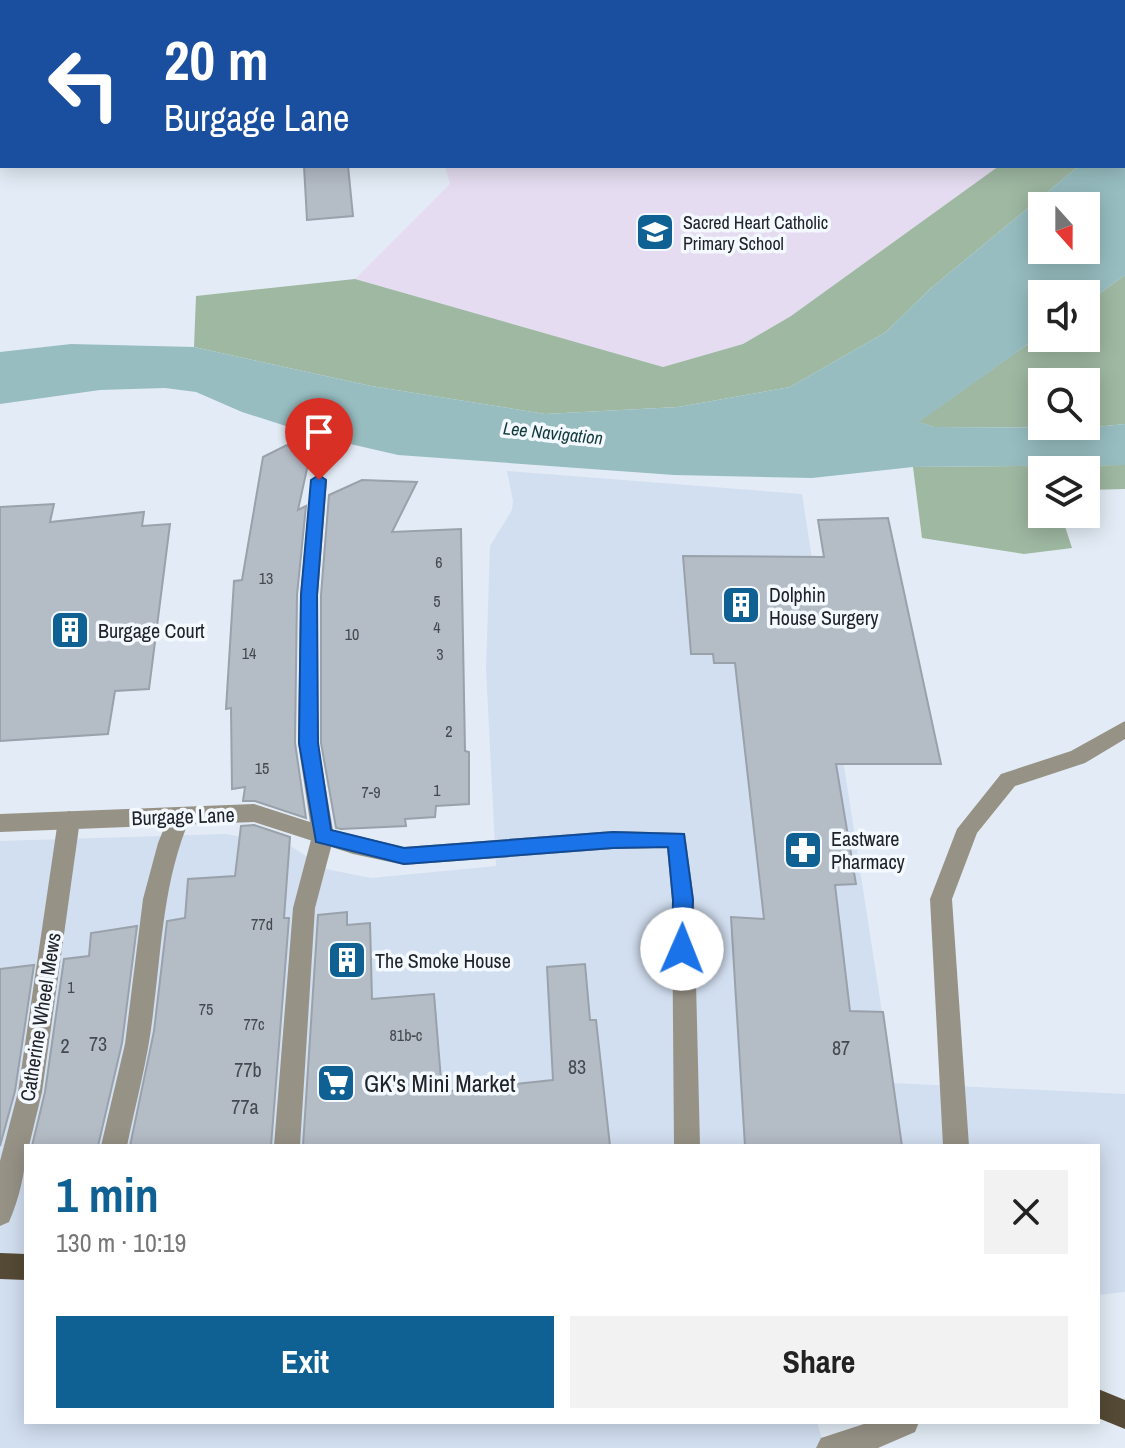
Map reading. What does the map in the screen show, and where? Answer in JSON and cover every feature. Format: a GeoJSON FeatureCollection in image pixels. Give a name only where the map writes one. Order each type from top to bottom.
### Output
{"type":"FeatureCollection","features":[{"type":"Feature","properties":{"kind":"main road"},"geometry":{"type":"LineString","coordinates":[[0,1266],[24,1267]]}},
{"type":"Feature","properties":{"kind":"main road"},"geometry":{"type":"LineString","coordinates":[[1100,1404],[1125,1415]]}},
{"type":"Feature","properties":{"kind":"street"},"geometry":{"type":"LineString","coordinates":[[287,1144],[304,908],[323,836],[308,743],[309,595],[319,480]]}},
{"type":"Feature","properties":{"kind":"street"},"geometry":{"type":"LineString","coordinates":[[956,1144],[941,899],[968,829],[1008,780],[1078,757],[1125,729]]}},
{"type":"Feature","properties":{"kind":"street","name":"Burgage Lane"},"geometry":{"type":"LineString","coordinates":[[0,823],[254,813],[323,836],[404,856],[613,840],[677,839],[683,900],[687,1144]]}},
{"type":"Feature","properties":{"kind":"street"},"geometry":{"type":"LineString","coordinates":[[114,1144],[137,1044],[158,875],[167,840],[180,816]]}},
{"type":"Feature","properties":{"kind":"street","name":"Catherine Wheel Mews"},"geometry":{"type":"LineString","coordinates":[[0,1213],[30,1092],[69,820]]}},
{"type":"Feature","properties":{"kind":"street"},"geometry":{"type":"LineString","coordinates":[[831,1448],[862,1440],[900,1424]]}},
{"type":"Feature","properties":{"kind":"shaded area","name":"Sacred Heart Catholic Primary School"},"geometry":{"type":"Polygon","coordinates":[[[446,168],[996,168],[791,316],[743,344],[663,367],[355,279],[450,184],[446,168]]]}},
{"type":"Feature","properties":{"kind":"shaded area"},"geometry":{"type":"Polygon","coordinates":[[[996,168],[1077,168],[1047,192],[1028,192],[1028,208],[931,288],[886,332],[790,387],[678,407],[545,414],[371,386],[194,347],[196,296],[355,279],[663,367],[743,344],[791,316],[996,168]]]}},
{"type":"Feature","properties":{"kind":"shaded area"},"geometry":{"type":"Polygon","coordinates":[[[1125,275],[1125,424],[1100,426],[1100,368],[1028,368],[1028,428],[934,427],[918,422],[1028,344],[1028,352],[1100,352],[1100,293],[1125,275]]]}},
{"type":"Feature","properties":{"kind":"shaded area"},"geometry":{"type":"Polygon","coordinates":[[[1100,465],[1125,465],[1125,489],[1100,490],[1100,465]]]}},
{"type":"Feature","properties":{"kind":"shaded area"},"geometry":{"type":"Polygon","coordinates":[[[1028,466],[1028,528],[1066,528],[1072,548],[1024,554],[922,538],[913,467],[1028,466]]]}},
{"type":"Feature","properties":{"kind":"shaded area"},"geometry":{"type":"Polygon","coordinates":[[[507,471],[802,494],[893,1083],[1125,1094],[1125,1292],[1100,1295],[1100,1144],[24,1144],[24,1424],[818,1424],[825,1448],[0,1448],[0,841],[226,834],[289,845],[326,869],[371,878],[496,866],[486,669],[490,546],[512,510],[507,471]]]}},
{"type":"Feature","properties":{"kind":"water","name":"Lee Navigation"},"geometry":{"type":"Polygon","coordinates":[[[1077,168],[1125,168],[1125,275],[1100,293],[1100,280],[1028,280],[1028,344],[919,422],[934,427],[1028,428],[1028,440],[1100,440],[1100,426],[1125,424],[1125,465],[1100,465],[1100,456],[1028,456],[1028,466],[913,467],[812,478],[674,475],[398,455],[320,437],[242,412],[196,392],[165,388],[100,390],[0,404],[0,352],[71,344],[194,347],[371,386],[545,414],[678,407],[790,387],[886,332],[931,288],[1028,208],[1028,264],[1100,264],[1100,192],[1047,192],[1077,168]]]}},
{"type":"Feature","properties":{"kind":"building"},"geometry":{"type":"Polygon","coordinates":[[[304,168],[348,168],[353,216],[307,220],[304,168]]]}},
{"type":"Feature","properties":{"kind":"building"},"geometry":{"type":"Polygon","coordinates":[[[287,445],[308,464],[298,510],[306,506],[297,595],[295,743],[306,818],[255,801],[243,801],[245,787],[232,789],[231,708],[226,709],[234,581],[242,580],[263,457],[287,445]]]}},
{"type":"Feature","properties":{"kind":"building"},"geometry":{"type":"Polygon","coordinates":[[[362,480],[417,482],[392,532],[461,529],[465,751],[469,752],[469,804],[436,806],[435,817],[405,819],[406,826],[341,829],[336,828],[321,743],[321,595],[329,495],[362,480]]]}},
{"type":"Feature","properties":{"kind":"building","name":"Burgage Court"},"geometry":{"type":"Polygon","coordinates":[[[54,504],[50,522],[144,512],[142,526],[170,524],[149,689],[115,691],[108,734],[0,741],[0,507],[54,504]]]}},
{"type":"Feature","properties":{"kind":"building"},"geometry":{"type":"Polygon","coordinates":[[[888,518],[941,764],[836,764],[856,884],[835,885],[850,1011],[883,1012],[902,1144],[745,1144],[731,917],[764,919],[735,663],[714,663],[713,654],[691,654],[683,556],[824,557],[818,520],[888,518]]]}},
{"type":"Feature","properties":{"kind":"building"},"geometry":{"type":"Polygon","coordinates":[[[254,825],[290,837],[284,918],[289,918],[271,1144],[130,1144],[154,1031],[167,921],[185,918],[188,879],[235,876],[241,826],[254,825]]]}},
{"type":"Feature","properties":{"kind":"building"},"geometry":{"type":"Polygon","coordinates":[[[347,912],[347,925],[370,923],[372,999],[434,994],[442,1092],[553,1080],[547,967],[585,964],[590,1020],[596,1020],[610,1144],[303,1144],[318,915],[347,912]]]}},
{"type":"Feature","properties":{"kind":"building"},"geometry":{"type":"Polygon","coordinates":[[[137,926],[122,1043],[98,1144],[32,1144],[45,1092],[64,959],[89,956],[91,933],[137,926]]]}},
{"type":"Feature","properties":{"kind":"building"},"geometry":{"type":"Polygon","coordinates":[[[34,965],[15,1091],[0,1146],[0,969],[34,965]]]}},
{"type":"Feature","properties":{"kind":"place","name":"Sacred Heart Catholic Primary School"},"geometry":{"type":"Point","coordinates":[655,232]}},
{"type":"Feature","properties":{"kind":"place","name":"Dolphin House Surgery"},"geometry":{"type":"Point","coordinates":[741,605]}},
{"type":"Feature","properties":{"kind":"place","name":"Burgage Court"},"geometry":{"type":"Point","coordinates":[70,630]}},
{"type":"Feature","properties":{"kind":"place","name":"Eastware Pharmacy"},"geometry":{"type":"Point","coordinates":[803,850]}},
{"type":"Feature","properties":{"kind":"place","name":"The Smoke House"},"geometry":{"type":"Point","coordinates":[347,960]}},
{"type":"Feature","properties":{"kind":"place","name":"GK's Mini Market"},"geometry":{"type":"Point","coordinates":[336,1083]}},
{"type":"Feature","properties":{"kind":"route"},"geometry":{"type":"LineString","coordinates":[[319,480],[309,595],[308,743],[323,836],[404,856],[613,840],[677,839],[683,900],[682,949]]}}]}
